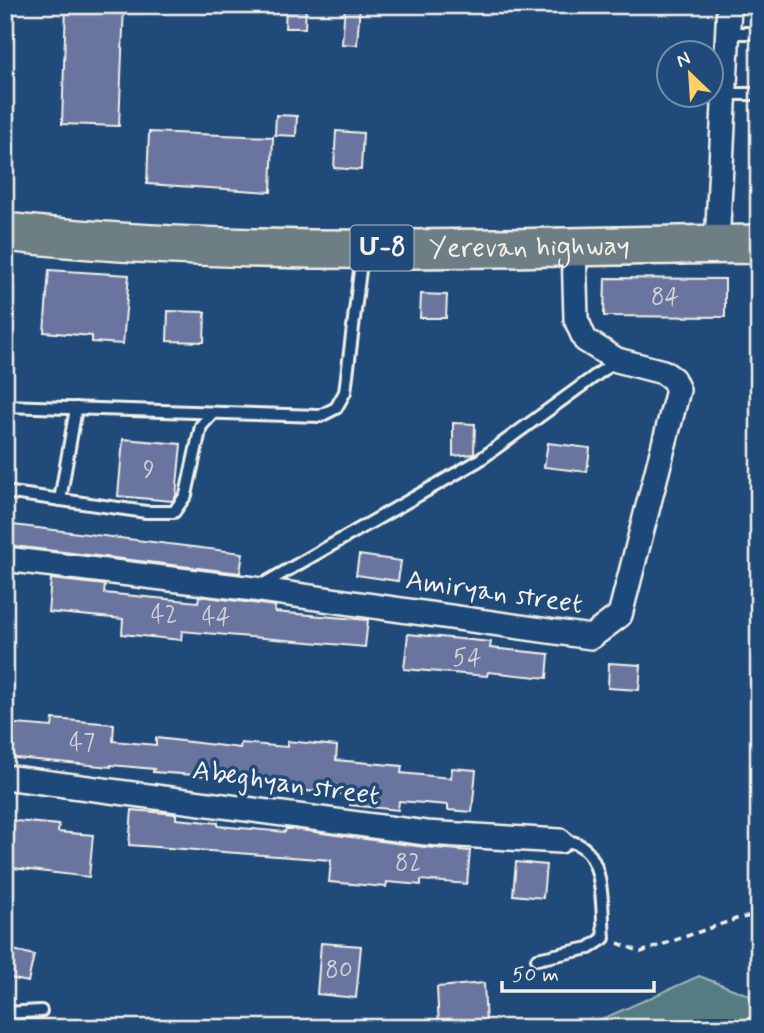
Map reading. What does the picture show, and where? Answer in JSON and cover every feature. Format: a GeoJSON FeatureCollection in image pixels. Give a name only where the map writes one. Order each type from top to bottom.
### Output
{"type":"FeatureCollection","features":[{"type":"Feature","properties":{"kind":"highway","name":"Yerevan highway"},"geometry":{"type":"LineString","coordinates":[[5,232],[198,247],[574,248],[759,244]]}},
{"type":"Feature","properties":{"kind":"street"},"geometry":{"type":"LineString","coordinates":[[726,74],[729,5]]}},
{"type":"Feature","properties":{"kind":"street"},"geometry":{"type":"LineString","coordinates":[[717,245],[724,108]]}},
{"type":"Feature","properties":{"kind":"street","name":"Amiryan street"},"geometry":{"type":"LineString","coordinates":[[5,559],[254,589],[591,637],[620,615],[678,390],[673,379],[663,372],[617,360],[585,340],[576,319],[574,248]]}},
{"type":"Feature","properties":{"kind":"street","name":"Abeghyan street"},"geometry":{"type":"LineString","coordinates":[[5,777],[426,833],[561,841]]}},
{"type":"Feature","properties":{"kind":"lane"},"geometry":{"type":"LineString","coordinates":[[728,33],[759,33]]}},
{"type":"Feature","properties":{"kind":"lane"},"geometry":{"type":"LineString","coordinates":[[726,94],[759,94]]}},
{"type":"Feature","properties":{"kind":"lane"},"geometry":{"type":"LineString","coordinates":[[5,406],[320,416],[336,408],[345,392],[363,248]]}},
{"type":"Feature","properties":{"kind":"lane"},"geometry":{"type":"LineString","coordinates":[[254,589],[478,461],[617,360]]}},
{"type":"Feature","properties":{"kind":"lane"},"geometry":{"type":"LineString","coordinates":[[60,500],[76,408]]}},
{"type":"Feature","properties":{"kind":"lane"},"geometry":{"type":"LineString","coordinates":[[5,492],[146,512],[174,512],[186,495],[201,426],[213,413]]}},
{"type":"Feature","properties":{"kind":"lane"},"geometry":{"type":"LineString","coordinates":[[537,959],[589,948],[604,938],[598,870],[589,851],[574,840],[561,841]]}},
{"type":"Feature","properties":{"kind":"lane"},"geometry":{"type":"LineString","coordinates":[[5,1013],[41,1011]]}},
{"type":"Feature","properties":{"kind":"path"},"geometry":{"type":"LineString","coordinates":[[604,938],[641,952],[736,919],[759,915]]}},
{"type":"Feature","properties":{"kind":"green space"},"geometry":{"type":"Polygon","coordinates":[[[699,976],[759,999],[759,1028],[582,1028],[699,976]]]}},
{"type":"Feature","properties":{"kind":"building"},"geometry":{"type":"Polygon","coordinates":[[[66,5],[124,5],[119,126],[62,124],[66,5]]]}},
{"type":"Feature","properties":{"kind":"building"},"geometry":{"type":"Polygon","coordinates":[[[286,5],[306,5],[305,28],[285,28],[286,5]]]}},
{"type":"Feature","properties":{"kind":"building"},"geometry":{"type":"Polygon","coordinates":[[[345,5],[360,5],[357,45],[342,44],[345,5]]]}},
{"type":"Feature","properties":{"kind":"building"},"geometry":{"type":"Polygon","coordinates":[[[276,115],[297,116],[296,136],[275,135],[276,115]]]}},
{"type":"Feature","properties":{"kind":"building"},"geometry":{"type":"Polygon","coordinates":[[[336,131],[363,133],[361,170],[334,168],[336,131]]]}},
{"type":"Feature","properties":{"kind":"building"},"geometry":{"type":"Polygon","coordinates":[[[149,132],[273,137],[271,192],[147,184],[149,132]]]}},
{"type":"Feature","properties":{"kind":"building"},"geometry":{"type":"Polygon","coordinates":[[[49,270],[129,275],[123,344],[92,342],[92,336],[44,332],[49,270]]]}},
{"type":"Feature","properties":{"kind":"building"},"geometry":{"type":"Polygon","coordinates":[[[605,278],[725,279],[725,317],[604,316],[605,278]]]}},
{"type":"Feature","properties":{"kind":"building"},"geometry":{"type":"Polygon","coordinates":[[[421,294],[447,295],[446,318],[420,318],[421,294]]]}},
{"type":"Feature","properties":{"kind":"building"},"geometry":{"type":"Polygon","coordinates":[[[168,311],[205,312],[204,342],[167,341],[168,311]]]}},
{"type":"Feature","properties":{"kind":"building"},"geometry":{"type":"Polygon","coordinates":[[[453,423],[475,424],[474,454],[453,456],[453,423]]]}},
{"type":"Feature","properties":{"kind":"building"},"geometry":{"type":"Polygon","coordinates":[[[123,439],[181,444],[176,496],[172,501],[118,496],[123,439]]]}},
{"type":"Feature","properties":{"kind":"building"},"geometry":{"type":"Polygon","coordinates":[[[548,443],[590,448],[587,472],[544,467],[548,443]]]}},
{"type":"Feature","properties":{"kind":"building"},"geometry":{"type":"Polygon","coordinates":[[[5,524],[243,553],[240,573],[5,545],[5,524]]]}},
{"type":"Feature","properties":{"kind":"building"},"geometry":{"type":"Polygon","coordinates":[[[359,555],[401,561],[398,581],[356,575],[359,555]]]}},
{"type":"Feature","properties":{"kind":"building"},"geometry":{"type":"Polygon","coordinates":[[[51,579],[105,585],[104,593],[198,602],[199,596],[275,606],[275,612],[368,620],[365,647],[182,631],[181,640],[122,634],[123,619],[48,612],[51,579]]]}},
{"type":"Feature","properties":{"kind":"building"},"geometry":{"type":"Polygon","coordinates":[[[408,634],[491,642],[490,648],[549,654],[547,678],[488,672],[487,676],[404,669],[408,634]]]}},
{"type":"Feature","properties":{"kind":"building"},"geometry":{"type":"Polygon","coordinates":[[[609,663],[641,665],[639,690],[608,688],[609,663]]]}},
{"type":"Feature","properties":{"kind":"building"},"geometry":{"type":"Polygon","coordinates":[[[53,719],[114,724],[113,741],[156,745],[156,738],[240,748],[241,743],[287,747],[287,741],[337,746],[336,760],[402,766],[401,773],[451,778],[452,768],[476,770],[472,812],[448,810],[448,805],[399,801],[398,810],[350,805],[351,795],[283,789],[283,785],[237,781],[237,778],[5,757],[5,723],[52,727],[53,719]]]}},
{"type":"Feature","properties":{"kind":"building"},"geometry":{"type":"Polygon","coordinates":[[[132,810],[176,814],[176,819],[218,823],[218,826],[285,832],[286,829],[293,829],[470,851],[467,884],[421,880],[421,885],[387,882],[386,887],[329,882],[331,860],[129,845],[132,810]]]}},
{"type":"Feature","properties":{"kind":"building"},"geometry":{"type":"Polygon","coordinates":[[[5,820],[59,825],[58,832],[93,835],[89,877],[5,867],[5,820]]]}},
{"type":"Feature","properties":{"kind":"building"},"geometry":{"type":"Polygon","coordinates":[[[516,862],[546,865],[543,898],[513,895],[516,862]]]}},
{"type":"Feature","properties":{"kind":"building"},"geometry":{"type":"Polygon","coordinates":[[[321,943],[361,946],[356,998],[317,994],[321,943]]]}},
{"type":"Feature","properties":{"kind":"building"},"geometry":{"type":"Polygon","coordinates":[[[5,948],[34,955],[28,982],[5,977],[5,948]]]}},
{"type":"Feature","properties":{"kind":"building"},"geometry":{"type":"Polygon","coordinates":[[[484,983],[486,1025],[439,1028],[437,987],[484,983]]]}}]}
